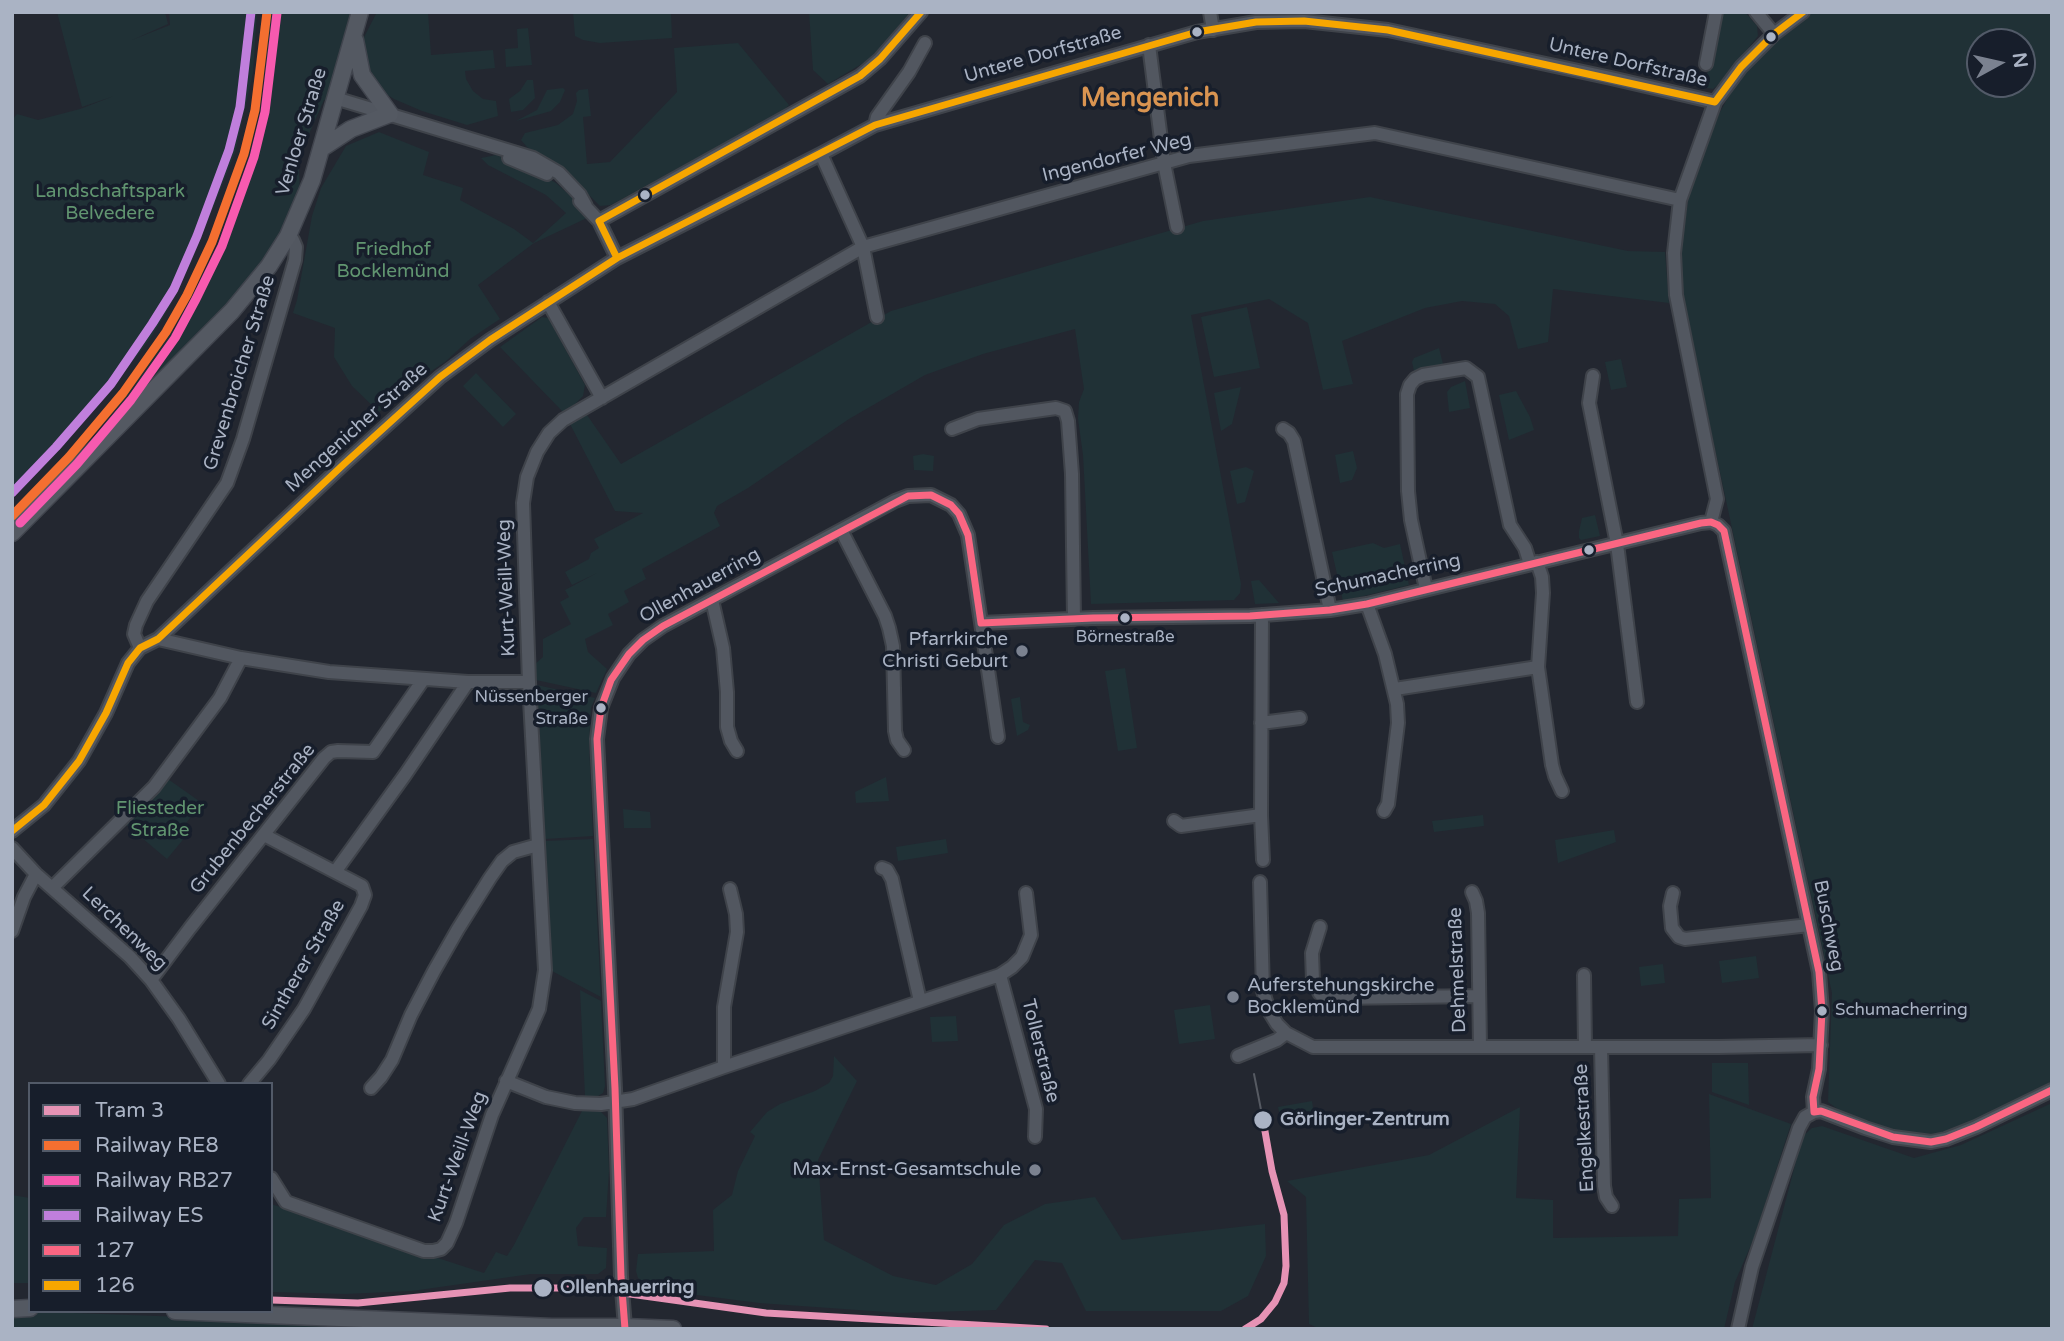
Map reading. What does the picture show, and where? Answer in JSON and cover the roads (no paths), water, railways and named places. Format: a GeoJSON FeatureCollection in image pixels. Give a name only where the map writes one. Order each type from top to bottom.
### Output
{"type":"FeatureCollection","features":[{"type":"Feature","properties":{"kind":"main road","name":"Venloer Straße"},"geometry":{"type":"LineString","coordinates":[[12,533],[232,311],[269,266],[288,236],[312,180],[360,12]]}},
{"type":"Feature","properties":{"kind":"main road"},"geometry":{"type":"LineString","coordinates":[[322,148],[351,129],[390,114],[362,75],[354,34]]}},
{"type":"Feature","properties":{"kind":"main road"},"geometry":{"type":"LineString","coordinates":[[220,1313],[554,1328],[673,1329]]}},
{"type":"Feature","properties":{"kind":"street"},"geometry":{"type":"LineString","coordinates":[[599,221],[860,76],[880,59],[921,12]]}},
{"type":"Feature","properties":{"kind":"street"},"geometry":{"type":"LineString","coordinates":[[1210,12],[1213,30]]}},
{"type":"Feature","properties":{"kind":"street"},"geometry":{"type":"LineString","coordinates":[[1706,64],[1716,12]]}},
{"type":"Feature","properties":{"kind":"street"},"geometry":{"type":"LineString","coordinates":[[1756,12],[1774,34]]}},
{"type":"Feature","properties":{"kind":"street","name":"Buschweg"},"geometry":{"type":"LineString","coordinates":[[1738,1329],[1752,1267],[1799,1128],[1805,1117],[1814,1112],[1813,1097],[1821,1045],[1822,992],[1727,541],[1724,531],[1714,523],[1717,499],[1676,295],[1674,253],[1680,200],[1715,102],[1741,67],[1774,34],[1803,12]]}},
{"type":"Feature","properties":{"kind":"street","name":"Untere Dorfstraße"},"geometry":{"type":"LineString","coordinates":[[617,258],[875,125],[1149,45],[1256,22],[1304,21],[1388,30],[1715,102]]}},
{"type":"Feature","properties":{"kind":"street"},"geometry":{"type":"LineString","coordinates":[[875,125],[877,117],[909,72],[925,43]]}},
{"type":"Feature","properties":{"kind":"street"},"geometry":{"type":"LineString","coordinates":[[1149,45],[1164,163],[1177,227]]}},
{"type":"Feature","properties":{"kind":"street"},"geometry":{"type":"LineString","coordinates":[[335,98],[481,143],[491,151],[554,178],[599,221],[617,258]]}},
{"type":"Feature","properties":{"kind":"street","name":"Ingendorfer Weg"},"geometry":{"type":"LineString","coordinates":[[602,398],[863,247],[1189,156],[1375,133],[1680,200]]}},
{"type":"Feature","properties":{"kind":"street"},"geometry":{"type":"LineString","coordinates":[[821,154],[863,247],[877,317]]}},
{"type":"Feature","properties":{"kind":"street","name":"Grevenbroicher Straße"},"geometry":{"type":"LineString","coordinates":[[12,831],[44,805],[79,761],[106,713],[128,663],[139,648],[134,634],[135,625],[147,601],[227,483],[243,439],[295,260],[296,247],[288,236]]}},
{"type":"Feature","properties":{"kind":"street","name":"Mengenicher Straße"},"geometry":{"type":"LineString","coordinates":[[139,648],[158,639],[420,394],[490,340],[617,258]]}},
{"type":"Feature","properties":{"kind":"street"},"geometry":{"type":"LineString","coordinates":[[548,302],[602,398]]}},
{"type":"Feature","properties":{"kind":"street"},"geometry":{"type":"LineString","coordinates":[[1426,589],[1410,520],[1407,394],[1415,379],[1423,375],[1465,368],[1478,377],[1510,525],[1542,576],[1538,667],[1552,765],[1562,791]]}},
{"type":"Feature","properties":{"kind":"street"},"geometry":{"type":"LineString","coordinates":[[1593,376],[1589,403],[1617,544],[1637,702]]}},
{"type":"Feature","properties":{"kind":"street","name":"Kurt-Weill-Weg"},"geometry":{"type":"LineString","coordinates":[[273,1181],[286,1202],[424,1251],[433,1251],[447,1244],[456,1223],[506,1081],[539,1009],[545,983],[529,682],[523,503],[527,477],[537,452],[549,433],[564,420],[602,398]]}},
{"type":"Feature","properties":{"kind":"street"},"geometry":{"type":"LineString","coordinates":[[951,429],[978,419],[1056,408],[1065,411],[1072,474],[1074,619]]}},
{"type":"Feature","properties":{"kind":"street"},"geometry":{"type":"LineString","coordinates":[[1283,429],[1294,441],[1330,610]]}},
{"type":"Feature","properties":{"kind":"street","name":"Ollenhauerring"},"geometry":{"type":"LineString","coordinates":[[625,1328],[597,739],[601,708],[611,680],[629,654],[663,626],[908,496],[932,495],[951,505],[959,514],[968,535],[998,737]]}},
{"type":"Feature","properties":{"kind":"street","name":"Schumacherring"},"geometry":{"type":"LineString","coordinates":[[1262,615],[1330,610],[1367,604],[1714,523]]}},
{"type":"Feature","properties":{"kind":"street"},"geometry":{"type":"LineString","coordinates":[[841,530],[890,628],[893,646],[894,718],[897,740],[904,750]]}},
{"type":"Feature","properties":{"kind":"street"},"geometry":{"type":"LineString","coordinates":[[712,600],[723,648],[727,727],[737,751]]}},
{"type":"Feature","properties":{"kind":"street"},"geometry":{"type":"LineString","coordinates":[[1367,604],[1385,654],[1397,704],[1398,723],[1388,804],[1384,811]]}},
{"type":"Feature","properties":{"kind":"street"},"geometry":{"type":"LineString","coordinates":[[981,624],[1262,615],[1263,860]]}},
{"type":"Feature","properties":{"kind":"street"},"geometry":{"type":"LineString","coordinates":[[158,639],[241,658],[329,672],[423,680],[529,682]]}},
{"type":"Feature","properties":{"kind":"street"},"geometry":{"type":"LineString","coordinates":[[52,888],[154,787],[214,706],[241,658]]}},
{"type":"Feature","properties":{"kind":"street"},"geometry":{"type":"LineString","coordinates":[[1395,689],[1538,667]]}},
{"type":"Feature","properties":{"kind":"street","name":"Grubenbecherstraße"},"geometry":{"type":"LineString","coordinates":[[151,980],[324,758],[331,752],[338,751],[373,752],[423,680]]}},
{"type":"Feature","properties":{"kind":"street","name":"Sintherer Straße"},"geometry":{"type":"LineString","coordinates":[[335,872],[468,682]]}},
{"type":"Feature","properties":{"kind":"street"},"geometry":{"type":"LineString","coordinates":[[1261,723],[1300,718]]}},
{"type":"Feature","properties":{"kind":"street"},"geometry":{"type":"LineString","coordinates":[[1174,821],[1181,826],[1261,815]]}},
{"type":"Feature","properties":{"kind":"street","name":"Sintherer Straße"},"geometry":{"type":"LineString","coordinates":[[251,1082],[304,1009],[365,895],[362,886],[264,835]]}},
{"type":"Feature","properties":{"kind":"street"},"geometry":{"type":"LineString","coordinates":[[371,1088],[392,1060],[434,971],[496,869],[513,852],[538,845]]}},
{"type":"Feature","properties":{"kind":"street","name":"Lerchenweg"},"geometry":{"type":"LineString","coordinates":[[12,848],[36,874],[130,957],[151,980],[218,1082]]}},
{"type":"Feature","properties":{"kind":"street"},"geometry":{"type":"LineString","coordinates":[[882,867],[892,879],[920,1001]]}},
{"type":"Feature","properties":{"kind":"street"},"geometry":{"type":"LineString","coordinates":[[12,931],[24,897],[36,874]]}},
{"type":"Feature","properties":{"kind":"street"},"geometry":{"type":"LineString","coordinates":[[1260,882],[1263,991],[1269,1011],[1286,1033],[1313,1047],[1821,1045]]}},
{"type":"Feature","properties":{"kind":"street"},"geometry":{"type":"LineString","coordinates":[[724,1067],[726,991],[737,932],[737,914],[730,889]]}},
{"type":"Feature","properties":{"kind":"street","name":"Dehmelstraße"},"geometry":{"type":"LineString","coordinates":[[1472,892],[1478,913],[1480,1046]]}},
{"type":"Feature","properties":{"kind":"street"},"geometry":{"type":"LineString","coordinates":[[615,1102],[659,1091],[1000,975],[1021,957],[1031,934],[1026,893]]}},
{"type":"Feature","properties":{"kind":"street"},"geometry":{"type":"LineString","coordinates":[[1673,893],[1670,906],[1672,928],[1679,937],[1685,939],[1809,925]]}},
{"type":"Feature","properties":{"kind":"street"},"geometry":{"type":"LineString","coordinates":[[1320,927],[1312,953],[1313,981],[1320,994],[1338,998],[1479,996]]}},
{"type":"Feature","properties":{"kind":"street","name":"Tollerstraße"},"geometry":{"type":"LineString","coordinates":[[1000,975],[1036,1109],[1035,1138]]}},
{"type":"Feature","properties":{"kind":"street"},"geometry":{"type":"LineString","coordinates":[[1584,975],[1585,1047]]}},
{"type":"Feature","properties":{"kind":"street"},"geometry":{"type":"LineString","coordinates":[[1238,1056],[1277,1040],[1286,1033]]}},
{"type":"Feature","properties":{"kind":"street","name":"Engelkestraße"},"geometry":{"type":"LineString","coordinates":[[1601,1047],[1604,1186],[1606,1197],[1612,1206]]}},
{"type":"Feature","properties":{"kind":"street","name":"Kurt-Weill-Weg"},"geometry":{"type":"LineString","coordinates":[[506,1081],[546,1097],[565,1101],[589,1104],[615,1102]]}},
{"type":"Feature","properties":{"kind":"street"},"geometry":{"type":"LineString","coordinates":[[1814,1112],[1821,1111],[1893,1137],[1931,1142],[1976,1127],[2052,1090]]}},
{"type":"Feature","properties":{"kind":"tram line"},"geometry":{"type":"LineString","coordinates":[[1254,1074],[1263,1120]]}},
{"type":"Feature","properties":{"kind":"tram line","name":"3"},"geometry":{"type":"LineString","coordinates":[[1245,1329],[1261,1319],[1275,1302],[1284,1283],[1286,1266],[1284,1215],[1272,1171],[1263,1120]]}},
{"type":"Feature","properties":{"kind":"tram line","name":"3"},"geometry":{"type":"LineString","coordinates":[[273,1300],[358,1303],[510,1288],[587,1288],[766,1313],[1046,1329]]}},
{"type":"Feature","properties":{"kind":"rail line","name":"ES"},"geometry":{"type":"LineString","coordinates":[[12,493],[111,384],[174,289],[229,150],[240,107],[251,12]]}},
{"type":"Feature","properties":{"kind":"rail line","name":"RE8"},"geometry":{"type":"LineString","coordinates":[[12,516],[69,457],[123,393],[166,332],[187,295],[212,242],[244,154],[255,110],[267,12]]}},
{"type":"Feature","properties":{"kind":"rail line","name":"RB27"},"geometry":{"type":"LineString","coordinates":[[20,523],[77,464],[131,400],[175,338],[196,299],[222,246],[254,157],[265,112],[277,13]]}},
{"type":"Feature","properties":{"kind":"place","name":"Börnestraße"},"geometry":{"type":"Point","coordinates":[1125,618]}},
{"type":"Feature","properties":{"kind":"place","name":"Pfarrkirche Christi Geburt"},"geometry":{"type":"Point","coordinates":[1022,651]}},
{"type":"Feature","properties":{"kind":"place","name":"Nüssenberger Straße"},"geometry":{"type":"Point","coordinates":[601,708]}},
{"type":"Feature","properties":{"kind":"place","name":"Auferstehungskirche Bocklemünd"},"geometry":{"type":"Point","coordinates":[1233,997]}},
{"type":"Feature","properties":{"kind":"place","name":"Schumacherring"},"geometry":{"type":"Point","coordinates":[1822,1011]}},
{"type":"Feature","properties":{"kind":"place","name":"Görlinger-Zentrum"},"geometry":{"type":"Point","coordinates":[1263,1120]}},
{"type":"Feature","properties":{"kind":"place","name":"Max-Ernst-Gesamtschule"},"geometry":{"type":"Point","coordinates":[1035,1170]}},
{"type":"Feature","properties":{"kind":"place","name":"Ollenhauerring"},"geometry":{"type":"Point","coordinates":[543,1288]}},
{"type":"Feature","properties":{"kind":"district","name":"Mengenich"},"geometry":{"type":"Point","coordinates":[1150,99]}},
{"type":"Feature","properties":{"kind":"park label","name":"Landschaftspark Belvedere"},"geometry":{"type":"Point","coordinates":[110,203]}},
{"type":"Feature","properties":{"kind":"park label","name":"Friedhof Bocklemünd"},"geometry":{"type":"Point","coordinates":[393,261]}},
{"type":"Feature","properties":{"kind":"park label","name":"Fliesteder Straße"},"geometry":{"type":"Point","coordinates":[160,820]}}]}
